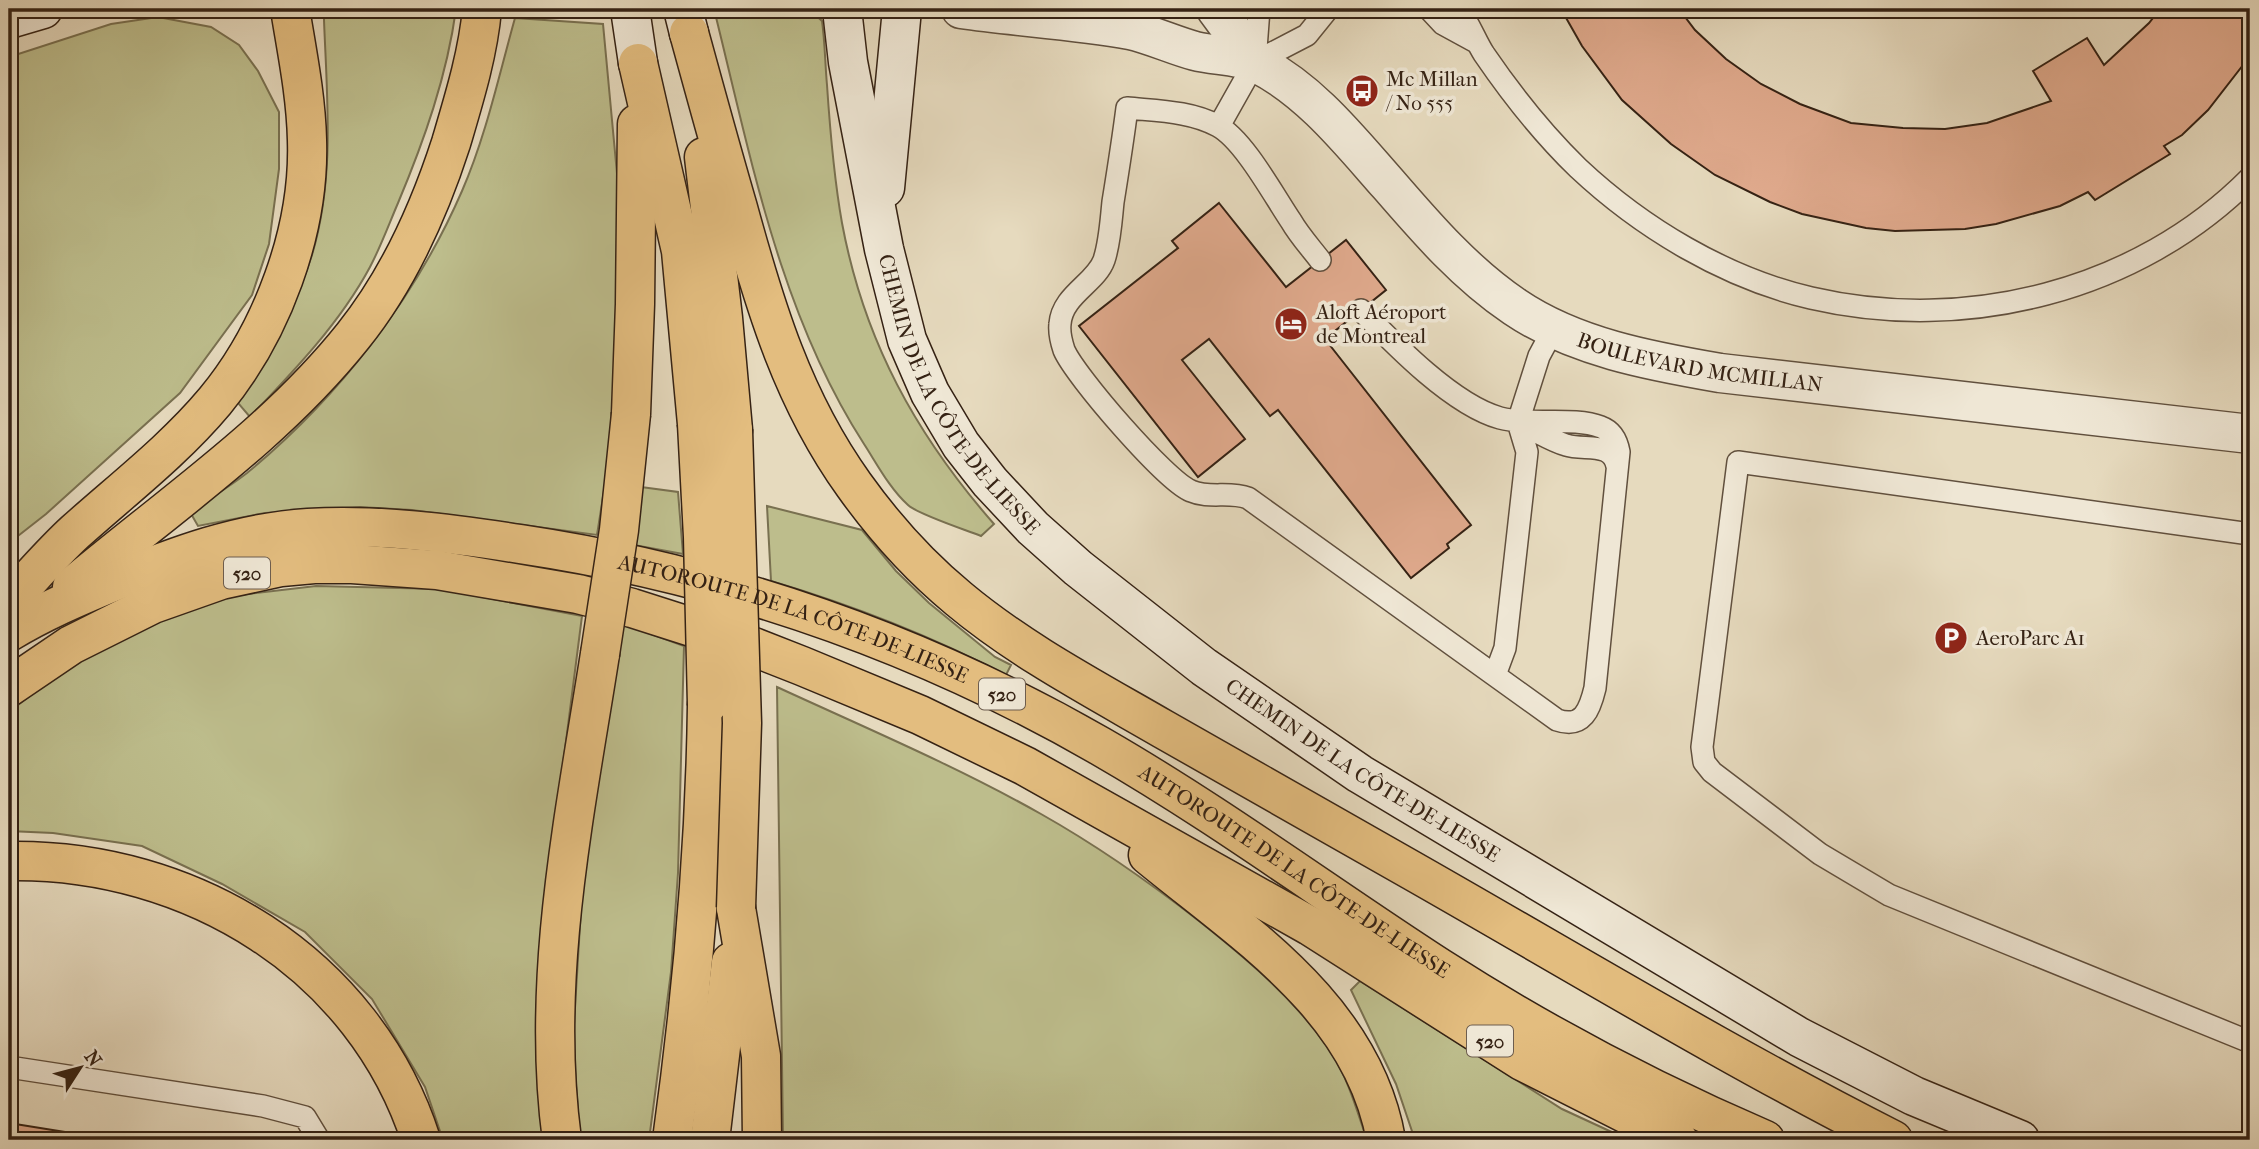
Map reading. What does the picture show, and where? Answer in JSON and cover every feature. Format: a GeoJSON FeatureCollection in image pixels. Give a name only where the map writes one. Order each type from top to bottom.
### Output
{"type":"FeatureCollection","features":[{"type":"Feature","properties":{"kind":"highway"},"geometry":{"type":"LineString","coordinates":[[27,606],[73,534],[156,461],[202,416],[230,380],[273,304],[288,268],[299,229],[306,186],[307,141],[304,107],[290,9]]}},
{"type":"Feature","properties":{"kind":"highway"},"geometry":{"type":"LineString","coordinates":[[27,606],[133,536],[265,429],[312,383],[354,335],[401,264],[434,192],[465,96],[481,15]]}},
{"type":"Feature","properties":{"kind":"highway"},"geometry":{"type":"LineString","coordinates":[[686,21],[766,310],[793,380],[832,453],[854,485],[904,548],[960,600],[1003,631],[1130,710],[1681,1026],[1893,1140]]}},
{"type":"Feature","properties":{"kind":"highway"},"geometry":{"type":"LineString","coordinates":[[671,1140],[694,954],[706,763],[703,537],[723,318],[686,21]]}},
{"type":"Feature","properties":{"kind":"highway"},"geometry":{"type":"LineString","coordinates":[[634,33],[681,251],[715,427],[742,723],[736,908],[724,1035],[710,1140]]}},
{"type":"Feature","properties":{"kind":"highway"},"geometry":{"type":"LineString","coordinates":[[562,1140],[558,1115],[555,1026],[557,965],[569,855],[619,530],[631,414],[635,304],[634,33]]}},
{"type":"Feature","properties":{"kind":"highway","name":"AUTOROUTE DE LA CÔTE-DE-LIESSE"},"geometry":{"type":"LineString","coordinates":[[9,632],[27,606],[209,546],[275,531],[335,527],[418,531],[564,551],[712,582],[821,616],[990,688],[1151,777],[1443,970],[1538,1028],[1675,1098],[1765,1140]]}},
{"type":"Feature","properties":{"kind":"highway","name":"AUTOROUTE DE LA CÔTE-DE-LIESSE"},"geometry":{"type":"LineString","coordinates":[[9,687],[71,645],[124,617],[190,589],[281,567],[314,564],[386,565],[437,570],[578,594],[670,619],[751,646],[920,715],[1014,760],[1310,926],[1522,1061],[1678,1140]]}},
{"type":"Feature","properties":{"kind":"highway"},"geometry":{"type":"LineString","coordinates":[[1071,791],[1287,970],[1312,994],[1336,1023],[1354,1053],[1372,1090],[1386,1140]]}},
{"type":"Feature","properties":{"kind":"highway"},"geometry":{"type":"LineString","coordinates":[[9,861],[90,865],[149,879],[233,915],[287,951],[333,993],[370,1038],[405,1100],[421,1140]]}},
{"type":"Feature","properties":{"kind":"highway"},"geometry":{"type":"LineString","coordinates":[[736,908],[761,1056],[762,1140]]}},
{"type":"Feature","properties":{"kind":"main road"},"geometry":{"type":"LineString","coordinates":[[9,19],[43,9]]}},
{"type":"Feature","properties":{"kind":"main road","name":"CHEMIN DE LA CÔTE-DE-LIESSE"},"geometry":{"type":"LineString","coordinates":[[842,9],[848,62],[891,281],[907,340],[930,393],[961,445],[990,482],[1033,528],[1133,612],[1258,706],[1360,774],[1729,997],[1846,1063],[1914,1096],[2020,1140]]}},
{"type":"Feature","properties":{"kind":"main road","name":"CHEMIN DE LA CÔTE-DE-LIESSE"},"geometry":{"type":"LineString","coordinates":[[881,228],[902,9]]}},
{"type":"Feature","properties":{"kind":"main road","name":"BOULEVARD MCMILLAN"},"geometry":{"type":"LineString","coordinates":[[961,9],[1066,20],[1132,31],[1196,51],[1255,62],[1284,79],[1336,125],[1457,259],[1516,308],[1554,328],[1595,344],[1652,361],[1720,373],[2250,434]]}},
{"type":"Feature","properties":{"kind":"main road","name":"BOULEVARD MCMILLAN"},"geometry":{"type":"LineString","coordinates":[[1216,9],[1255,62]]}},
{"type":"Feature","properties":{"kind":"lane"},"geometry":{"type":"LineString","coordinates":[[1219,126],[1255,62],[1259,9]]}},
{"type":"Feature","properties":{"kind":"lane"},"geometry":{"type":"LineString","coordinates":[[1255,62],[1307,35],[1328,9]]}},
{"type":"Feature","properties":{"kind":"lane"},"geometry":{"type":"LineString","coordinates":[[1429,9],[1443,24],[1476,42]]}},
{"type":"Feature","properties":{"kind":"lane"},"geometry":{"type":"LineString","coordinates":[[1458,9],[1476,42],[1520,103],[1552,141],[1608,194],[1679,243],[1708,259],[1759,281],[1811,298],[1882,310],[1979,306],[2031,299],[2094,280],[2158,248],[2187,231],[2250,178]]}},
{"type":"Feature","properties":{"kind":"lane"},"geometry":{"type":"LineString","coordinates":[[1320,260],[1291,222],[1256,168],[1219,126],[1176,114],[1128,108],[1103,263],[1078,289],[1060,320],[1060,337],[1065,352],[1127,432],[1179,485],[1206,495],[1238,494],[1248,498],[1558,720],[1575,722],[1588,710],[1595,688],[1618,442],[1611,433],[1601,427],[1569,422],[1518,422],[1490,414],[1460,398],[1406,354],[1361,310]]}},
{"type":"Feature","properties":{"kind":"lane"},"geometry":{"type":"LineString","coordinates":[[1495,675],[1505,648],[1527,452],[1518,422],[1539,356],[1554,328]]}},
{"type":"Feature","properties":{"kind":"lane"},"geometry":{"type":"LineString","coordinates":[[2250,534],[1738,462],[1702,747],[1704,762],[1712,772],[1820,854],[1889,895],[2250,1041]]}},
{"type":"Feature","properties":{"kind":"lane"},"geometry":{"type":"LineString","coordinates":[[9,1067],[263,1106],[305,1117],[319,1140]]}},
{"type":"Feature","properties":{"kind":"green space"},"geometry":{"type":"Polygon","coordinates":[[[325,9],[456,9],[441,83],[417,156],[370,267],[330,327],[250,417],[238,403],[297,293],[312,255],[319,226],[328,138],[325,9]]]}},
{"type":"Feature","properties":{"kind":"green space"},"geometry":{"type":"Polygon","coordinates":[[[714,9],[787,9],[814,15],[822,21],[839,206],[864,307],[879,347],[917,421],[940,456],[994,524],[981,536],[908,505],[884,476],[835,394],[810,342],[771,234],[714,9]]]}},
{"type":"Feature","properties":{"kind":"green space"},"geometry":{"type":"Polygon","coordinates":[[[158,17],[211,27],[239,45],[258,71],[279,112],[279,169],[269,244],[252,295],[180,393],[46,514],[9,543],[9,57],[111,24],[158,17]]]}},
{"type":"Feature","properties":{"kind":"green space"},"geometry":{"type":"Polygon","coordinates":[[[515,18],[603,24],[619,195],[616,414],[597,535],[412,510],[360,507],[265,513],[198,526],[190,512],[247,473],[312,412],[371,344],[421,270],[443,231],[471,170],[515,18]]]}},
{"type":"Feature","properties":{"kind":"green space"},"geometry":{"type":"Polygon","coordinates":[[[641,487],[678,492],[683,554],[634,545],[641,487]]]}},
{"type":"Feature","properties":{"kind":"green space"},"geometry":{"type":"Polygon","coordinates":[[[767,506],[862,530],[896,571],[929,603],[995,657],[1011,665],[1006,675],[891,622],[771,581],[767,506]]]}},
{"type":"Feature","properties":{"kind":"green space"},"geometry":{"type":"Polygon","coordinates":[[[316,586],[440,589],[582,616],[543,921],[545,1140],[443,1140],[425,1087],[372,999],[305,932],[222,884],[142,846],[53,833],[9,831],[9,712],[85,653],[150,621],[221,597],[316,586]]]}},
{"type":"Feature","properties":{"kind":"green space"},"geometry":{"type":"Polygon","coordinates":[[[621,623],[684,646],[678,873],[671,972],[649,1140],[580,1140],[573,1041],[582,892],[621,623]]]}},
{"type":"Feature","properties":{"kind":"green space"},"geometry":{"type":"Polygon","coordinates":[[[777,687],[1009,796],[1102,851],[1180,906],[1270,982],[1317,1033],[1342,1073],[1367,1140],[783,1140],[777,687]]]}},
{"type":"Feature","properties":{"kind":"green space"},"geometry":{"type":"Polygon","coordinates":[[[1360,981],[1562,1109],[1629,1140],[1415,1140],[1396,1084],[1351,990],[1360,981]]]}},
{"type":"Feature","properties":{"kind":"building"},"geometry":{"type":"Polygon","coordinates":[[[1561,9],[1679,9],[1695,30],[1726,59],[1761,84],[1800,104],[1851,123],[1903,128],[1945,129],[1987,123],[2051,101],[2033,71],[2087,38],[2104,65],[2149,23],[2160,9],[2250,9],[2250,56],[2208,110],[2182,135],[2164,146],[2170,154],[2095,200],[2088,192],[2060,206],[1996,224],[1965,229],[1895,231],[1866,228],[1802,214],[1770,202],[1715,175],[1671,144],[1622,100],[1582,46],[1561,9]]]}},
{"type":"Feature","properties":{"kind":"building"},"geometry":{"type":"Polygon","coordinates":[[[1219,203],[1286,287],[1346,240],[1386,290],[1325,339],[1471,525],[1447,544],[1449,548],[1411,578],[1278,410],[1270,416],[1209,339],[1182,360],[1245,439],[1198,477],[1079,326],[1178,248],[1172,241],[1219,203]]]}},
{"type":"Feature","properties":{"kind":"building"},"geometry":{"type":"Polygon","coordinates":[[[9,1123],[115,1140],[9,1140],[9,1123]]]}},
{"type":"Feature","properties":{"kind":"place","name":"Mc Millan / No 555"},"geometry":{"type":"Point","coordinates":[1362,91]}},
{"type":"Feature","properties":{"kind":"place","name":"Aloft Aéroport de Montreal"},"geometry":{"type":"Point","coordinates":[1291,324]}},
{"type":"Feature","properties":{"kind":"place","name":"AeroParc A1"},"geometry":{"type":"Point","coordinates":[1951,638]}}]}
